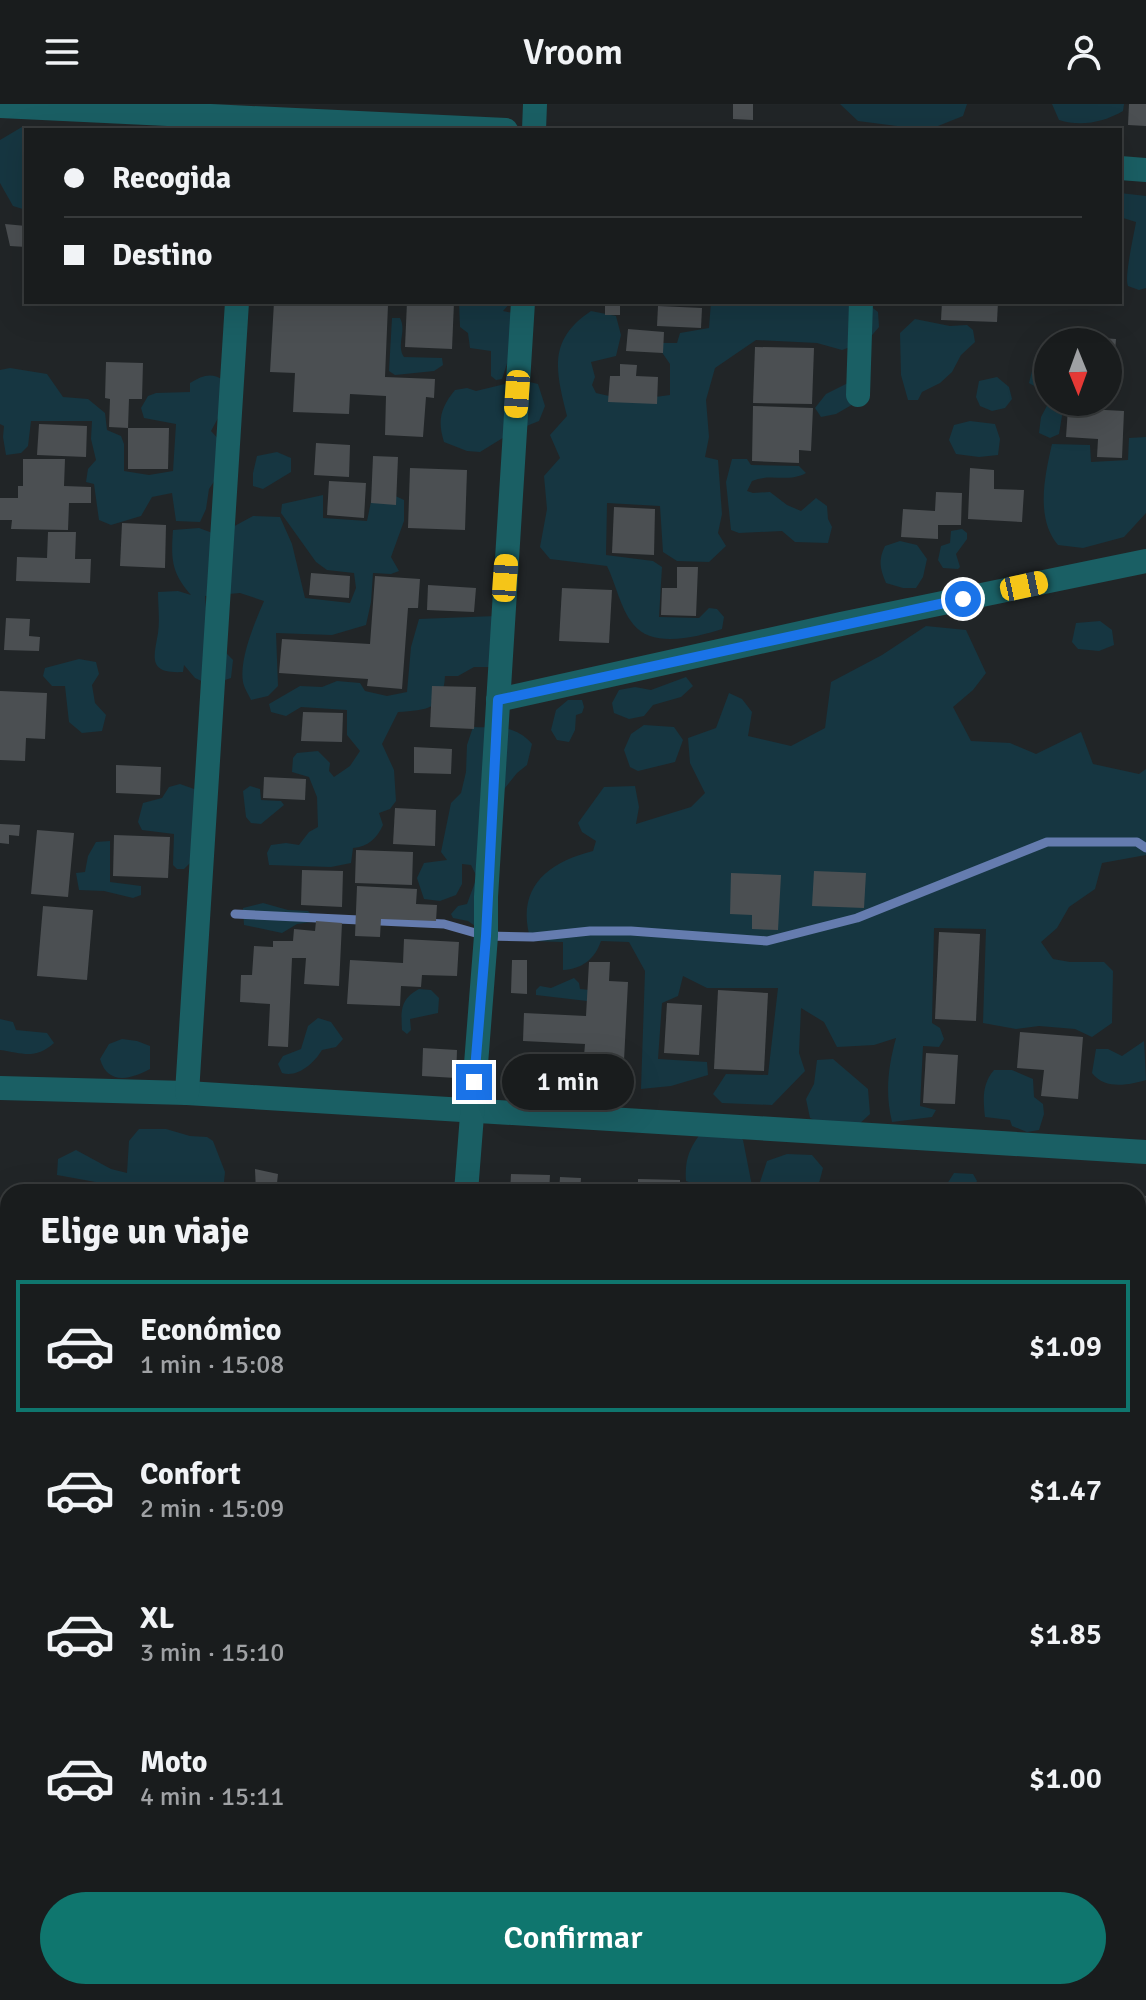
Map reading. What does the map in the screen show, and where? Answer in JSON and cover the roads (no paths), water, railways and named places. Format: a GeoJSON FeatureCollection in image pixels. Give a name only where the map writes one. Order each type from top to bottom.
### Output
{"type":"FeatureCollection","features":[{"type":"Feature","properties":{"kind":"street"},"geometry":{"type":"LineString","coordinates":[[534,128],[535,104]]}},
{"type":"Feature","properties":{"kind":"street"},"geometry":{"type":"LineString","coordinates":[[0,106],[248,123],[432,128]]}},
{"type":"Feature","properties":{"kind":"street"},"geometry":{"type":"LineString","coordinates":[[1122,168],[1146,170]]}},
{"type":"Feature","properties":{"kind":"street"},"geometry":{"type":"LineString","coordinates":[[187,1093],[237,304]]}},
{"type":"Feature","properties":{"kind":"street"},"geometry":{"type":"LineString","coordinates":[[467,1184],[486,936],[523,304]]}},
{"type":"Feature","properties":{"kind":"street"},"geometry":{"type":"LineString","coordinates":[[858,395],[861,304]]}},
{"type":"Feature","properties":{"kind":"street"},"geometry":{"type":"LineString","coordinates":[[498,700],[1146,561]]}},
{"type":"Feature","properties":{"kind":"street"},"geometry":{"type":"LineString","coordinates":[[0,1088],[187,1093],[1146,1152]]}},
{"type":"Feature","properties":{"kind":"waterway"},"geometry":{"type":"LineString","coordinates":[[235,914],[444,924],[486,936],[533,937],[590,931],[631,931],[767,941],[857,918],[1047,842],[1137,842],[1146,848]]}}]}
